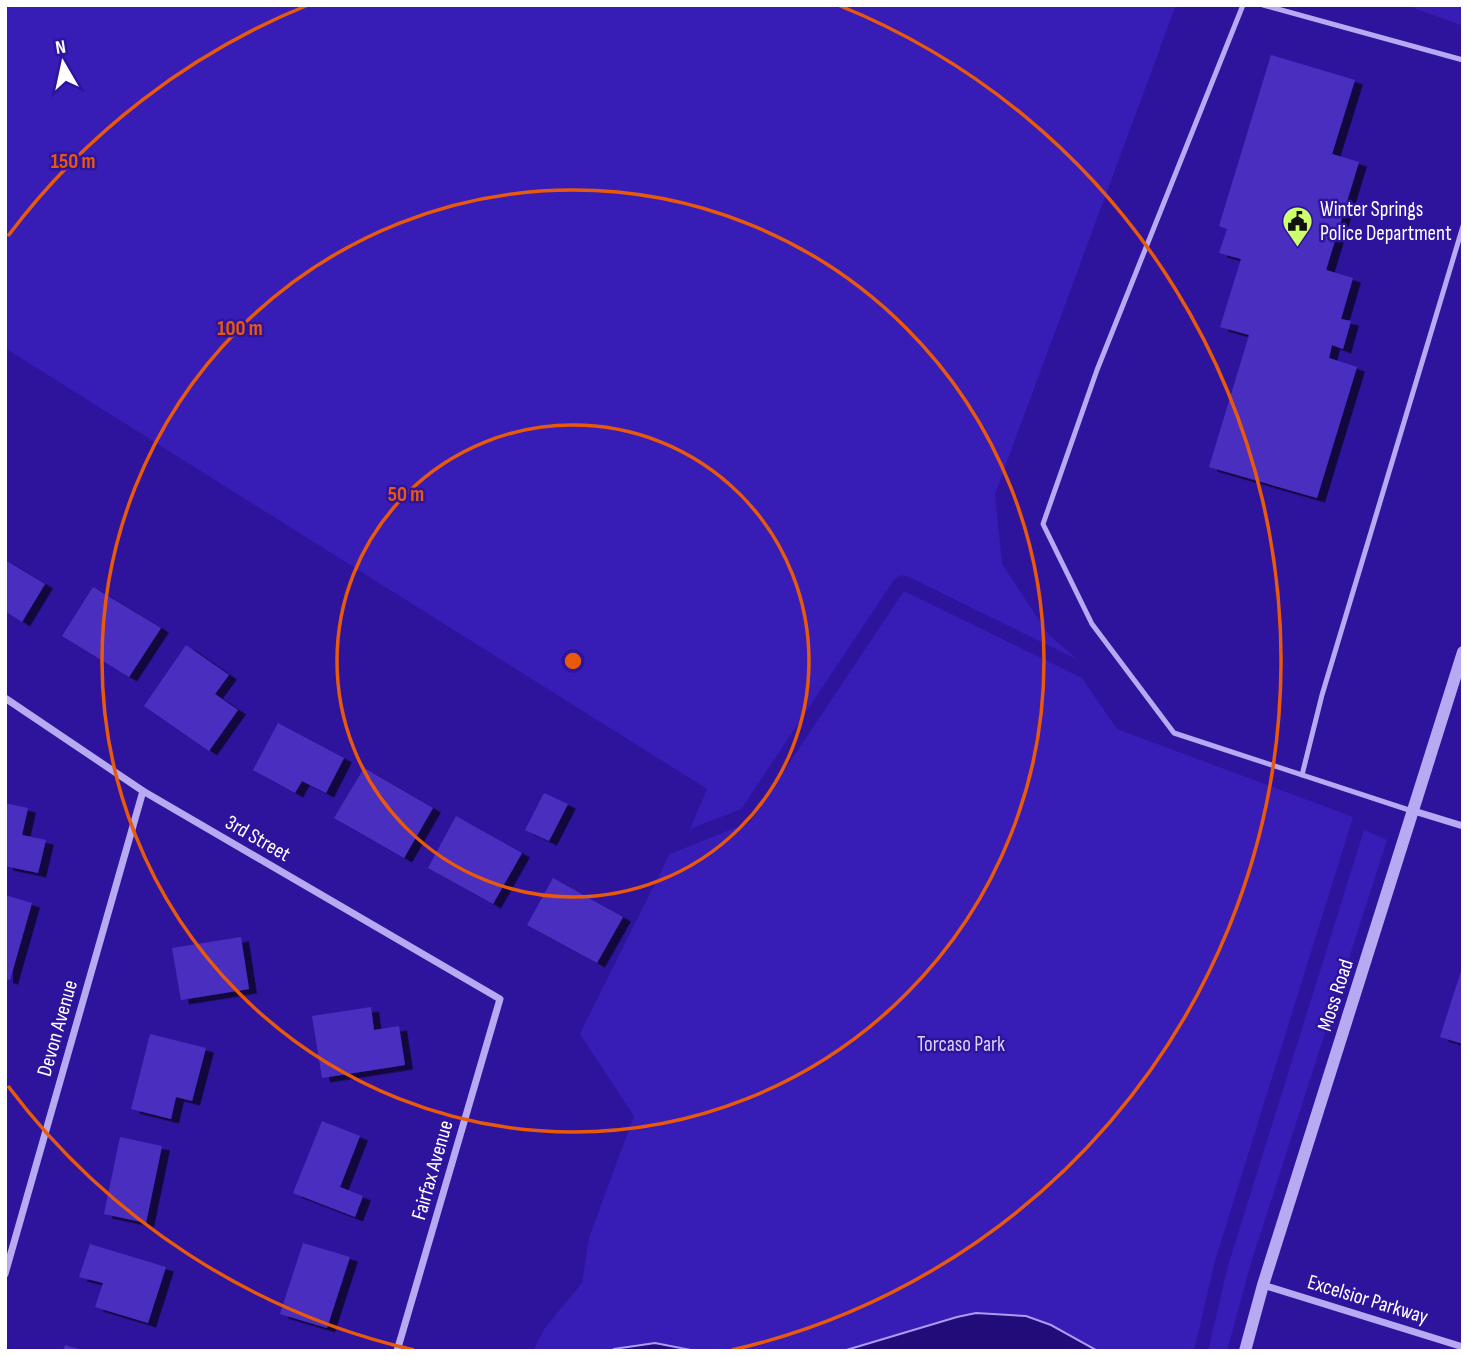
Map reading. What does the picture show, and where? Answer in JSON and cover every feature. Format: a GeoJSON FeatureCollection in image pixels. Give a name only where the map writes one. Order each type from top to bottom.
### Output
{"type":"FeatureCollection","features":[{"type":"Feature","properties":{"kind":"street","name":"Moss Road"},"geometry":{"type":"LineString","coordinates":[[1245,1351],[1263,1285],[1463,652]]}},
{"type":"Feature","properties":{"kind":"street","name":"3rd Street"},"geometry":{"type":"LineString","coordinates":[[5,698],[142,791],[500,999]]}},
{"type":"Feature","properties":{"kind":"street","name":"Devon Avenue"},"geometry":{"type":"LineString","coordinates":[[5,1274],[142,791]]}},
{"type":"Feature","properties":{"kind":"street"},"geometry":{"type":"LineString","coordinates":[[1414,811],[1463,826]]}},
{"type":"Feature","properties":{"kind":"street","name":"Fairfax Avenue"},"geometry":{"type":"LineString","coordinates":[[397,1351],[500,999]]}},
{"type":"Feature","properties":{"kind":"street","name":"Excelsior Parkway"},"geometry":{"type":"LineString","coordinates":[[1263,1285],[1463,1348]]}},
{"type":"Feature","properties":{"kind":"lane"},"geometry":{"type":"LineString","coordinates":[[1243,5],[1097,370],[1043,524],[1093,624],[1174,733],[1414,811]]}},
{"type":"Feature","properties":{"kind":"lane"},"geometry":{"type":"LineString","coordinates":[[1264,5],[1463,60]]}},
{"type":"Feature","properties":{"kind":"lane"},"geometry":{"type":"LineString","coordinates":[[1301,775],[1322,695],[1463,226]]}},
{"type":"Feature","properties":{"kind":"green space"},"geometry":{"type":"Polygon","coordinates":[[[5,5],[1176,5],[995,494],[1002,564],[1049,635],[1078,660],[900,575],[893,581],[741,809],[690,829],[707,789],[5,348],[5,5]]]}},
{"type":"Feature","properties":{"kind":"green space"},"geometry":{"type":"Polygon","coordinates":[[[1406,5],[1463,5],[1463,26],[1406,5]]]}},
{"type":"Feature","properties":{"kind":"green space","name":"Torcaso Park"},"geometry":{"type":"Polygon","coordinates":[[[904,591],[1082,678],[1117,729],[1353,817],[1215,1261],[1194,1351],[533,1351],[545,1328],[582,1283],[589,1238],[634,1116],[580,1034],[670,854],[750,822],[904,591]]]}},
{"type":"Feature","properties":{"kind":"green space"},"geometry":{"type":"Polygon","coordinates":[[[1364,830],[1387,840],[1251,1263],[1227,1351],[1208,1351],[1228,1266],[1364,830]]]}},
{"type":"Feature","properties":{"kind":"shaded area"},"geometry":{"type":"Polygon","coordinates":[[[976,1313],[1026,1316],[1051,1325],[1098,1351],[843,1351],[957,1317],[976,1313]]]}},
{"type":"Feature","properties":{"kind":"shaded area"},"geometry":{"type":"Polygon","coordinates":[[[655,1343],[696,1351],[611,1351],[614,1349],[655,1343]]]}},
{"type":"Feature","properties":{"kind":"building"},"geometry":{"type":"Polygon","coordinates":[[[1271,55],[1355,80],[1332,154],[1359,162],[1326,270],[1353,278],[1341,319],[1351,321],[1343,349],[1332,345],[1329,358],[1357,367],[1317,498],[1209,467],[1249,335],[1220,327],[1241,259],[1219,253],[1227,229],[1219,226],[1271,55]]]}},
{"type":"Feature","properties":{"kind":"building"},"geometry":{"type":"Polygon","coordinates":[[[5,560],[45,584],[22,622],[5,611],[5,560]]]}},
{"type":"Feature","properties":{"kind":"building"},"geometry":{"type":"Polygon","coordinates":[[[93,587],[161,628],[129,677],[62,636],[93,587]]]}},
{"type":"Feature","properties":{"kind":"building"},"geometry":{"type":"Polygon","coordinates":[[[186,645],[229,675],[215,694],[238,710],[209,751],[144,706],[186,645]]]}},
{"type":"Feature","properties":{"kind":"building"},"geometry":{"type":"Polygon","coordinates":[[[278,723],[344,758],[326,793],[302,781],[295,793],[253,770],[278,723]]]}},
{"type":"Feature","properties":{"kind":"building"},"geometry":{"type":"Polygon","coordinates":[[[364,768],[433,808],[404,858],[334,818],[364,768]]]}},
{"type":"Feature","properties":{"kind":"building"},"geometry":{"type":"Polygon","coordinates":[[[544,793],[568,804],[549,841],[525,830],[544,793]]]}},
{"type":"Feature","properties":{"kind":"building"},"geometry":{"type":"Polygon","coordinates":[[[5,803],[28,808],[22,835],[46,840],[38,873],[5,866],[5,803]]]}},
{"type":"Feature","properties":{"kind":"building"},"geometry":{"type":"Polygon","coordinates":[[[456,816],[522,853],[493,904],[428,868],[456,816]]]}},
{"type":"Feature","properties":{"kind":"building"},"geometry":{"type":"Polygon","coordinates":[[[553,878],[623,917],[597,963],[527,925],[553,878]]]}},
{"type":"Feature","properties":{"kind":"building"},"geometry":{"type":"Polygon","coordinates":[[[5,895],[32,903],[10,980],[5,979],[5,895]]]}},
{"type":"Feature","properties":{"kind":"building"},"geometry":{"type":"Polygon","coordinates":[[[241,937],[249,989],[181,1000],[172,948],[241,937]]]}},
{"type":"Feature","properties":{"kind":"building"},"geometry":{"type":"Polygon","coordinates":[[[1463,968],[1463,1044],[1440,1037],[1463,968]]]}},
{"type":"Feature","properties":{"kind":"building"},"geometry":{"type":"Polygon","coordinates":[[[371,1007],[374,1030],[399,1026],[405,1065],[322,1078],[312,1016],[371,1007]]]}},
{"type":"Feature","properties":{"kind":"building"},"geometry":{"type":"Polygon","coordinates":[[[150,1034],[206,1048],[192,1101],[176,1097],[171,1119],[131,1109],[150,1034]]]}},
{"type":"Feature","properties":{"kind":"building"},"geometry":{"type":"Polygon","coordinates":[[[322,1121],[360,1136],[340,1187],[363,1196],[355,1217],[293,1193],[322,1121]]]}},
{"type":"Feature","properties":{"kind":"building"},"geometry":{"type":"Polygon","coordinates":[[[120,1137],[162,1146],[146,1223],[104,1214],[120,1137]]]}},
{"type":"Feature","properties":{"kind":"building"},"geometry":{"type":"Polygon","coordinates":[[[303,1243],[350,1257],[327,1328],[280,1314],[303,1243]]]}},
{"type":"Feature","properties":{"kind":"building"},"geometry":{"type":"Polygon","coordinates":[[[90,1244],[166,1267],[148,1323],[95,1307],[103,1283],[79,1277],[90,1244]]]}},
{"type":"Feature","properties":{"kind":"building"},"geometry":{"type":"Polygon","coordinates":[[[65,1345],[82,1350],[63,1351],[65,1345]]]}},
{"type":"Feature","properties":{"kind":"place","name":"Winter Springs Police Department"},"geometry":{"type":"Point","coordinates":[1297,248]}}]}
